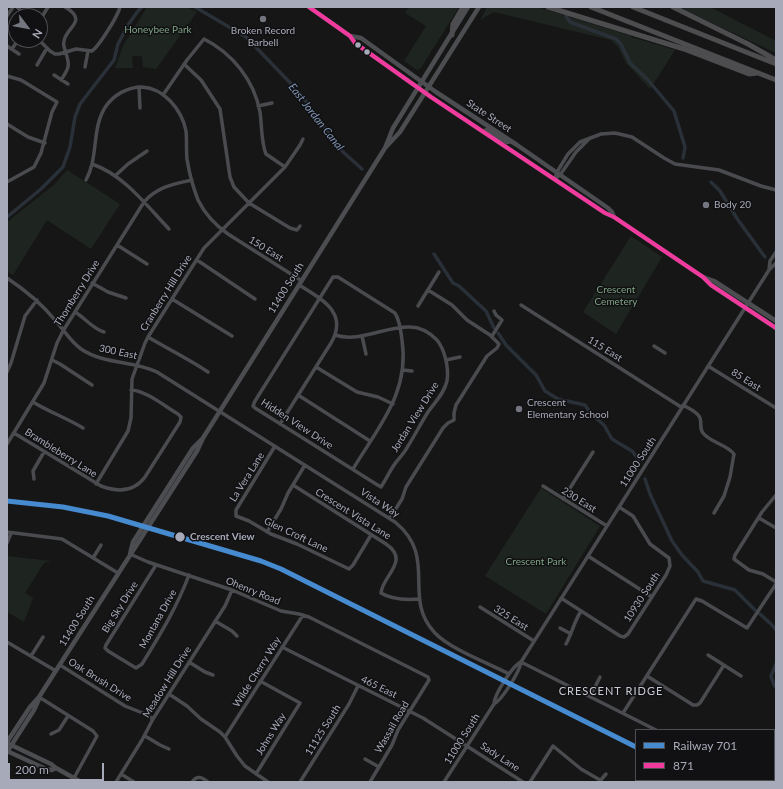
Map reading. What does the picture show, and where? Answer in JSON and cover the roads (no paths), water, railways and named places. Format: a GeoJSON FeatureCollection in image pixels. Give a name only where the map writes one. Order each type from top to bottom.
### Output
{"type":"FeatureCollection","features":[{"type":"Feature","properties":{"kind":"highway"},"geometry":{"type":"LineString","coordinates":[[452,35],[454,21],[463,7]]}},
{"type":"Feature","properties":{"kind":"highway"},"geometry":{"type":"LineString","coordinates":[[548,7],[695,53],[749,74],[758,73]]}},
{"type":"Feature","properties":{"kind":"highway"},"geometry":{"type":"LineString","coordinates":[[591,7],[776,80]]}},
{"type":"Feature","properties":{"kind":"highway"},"geometry":{"type":"LineString","coordinates":[[633,7],[776,64]]}},
{"type":"Feature","properties":{"kind":"highway"},"geometry":{"type":"LineString","coordinates":[[673,7],[748,44],[776,60]]}},
{"type":"Feature","properties":{"kind":"main road","name":"State Street"},"geometry":{"type":"LineString","coordinates":[[309,7],[350,36],[355,43],[425,93],[605,213],[614,217],[703,277],[709,284],[776,321]]}},
{"type":"Feature","properties":{"kind":"main road","name":"11400 South"},"geometry":{"type":"LineString","coordinates":[[7,752],[9,743],[34,710],[39,697],[197,451],[203,438],[385,148],[393,128],[468,7]]}},
{"type":"Feature","properties":{"kind":"main road","name":"11400 South"},"geometry":{"type":"LineString","coordinates":[[385,148],[398,135],[479,7]]}},
{"type":"Feature","properties":{"kind":"main road","name":"State Street"},"geometry":{"type":"LineString","coordinates":[[350,36],[361,38],[429,87],[559,173],[608,208],[614,217]]}},
{"type":"Feature","properties":{"kind":"main road"},"geometry":{"type":"LineString","coordinates":[[472,124],[507,142],[511,141]]}},
{"type":"Feature","properties":{"kind":"main road","name":"State Street"},"geometry":{"type":"LineString","coordinates":[[747,306],[776,328]]}},
{"type":"Feature","properties":{"kind":"main road"},"geometry":{"type":"LineString","coordinates":[[9,743],[49,763],[81,782]]}},
{"type":"Feature","properties":{"kind":"main road"},"geometry":{"type":"LineString","coordinates":[[7,752],[46,769],[52,770],[56,768]]}},
{"type":"Feature","properties":{"kind":"street"},"geometry":{"type":"LineString","coordinates":[[7,16],[13,7]]}},
{"type":"Feature","properties":{"kind":"street"},"geometry":{"type":"LineString","coordinates":[[61,80],[69,66],[64,39],[73,27],[75,20],[72,12],[65,7]]}},
{"type":"Feature","properties":{"kind":"street"},"geometry":{"type":"LineString","coordinates":[[37,65],[47,48],[55,54],[76,49],[88,51],[93,50],[100,43],[116,17],[120,7]]}},
{"type":"Feature","properties":{"kind":"street"},"geometry":{"type":"LineString","coordinates":[[163,95],[184,64],[204,39],[217,46],[228,55],[239,68],[253,90],[258,106],[266,154],[285,167]]}},
{"type":"Feature","properties":{"kind":"street"},"geometry":{"type":"LineString","coordinates":[[7,46],[19,54]]}},
{"type":"Feature","properties":{"kind":"street"},"geometry":{"type":"LineString","coordinates":[[85,68],[88,51]]}},
{"type":"Feature","properties":{"kind":"street"},"geometry":{"type":"LineString","coordinates":[[184,64],[201,80],[219,106],[231,180],[237,190],[249,203],[292,229],[297,230],[300,226]]}},
{"type":"Feature","properties":{"kind":"street"},"geometry":{"type":"LineString","coordinates":[[54,75],[68,84]]}},
{"type":"Feature","properties":{"kind":"street"},"geometry":{"type":"LineString","coordinates":[[7,76],[21,80],[57,102],[52,112],[45,143],[34,167],[7,182]]}},
{"type":"Feature","properties":{"kind":"street"},"geometry":{"type":"LineString","coordinates":[[139,87],[140,108]]}},
{"type":"Feature","properties":{"kind":"street"},"geometry":{"type":"LineString","coordinates":[[86,180],[92,164],[99,122],[105,107],[113,98],[122,92],[130,88],[139,87],[150,89],[163,95],[177,109],[184,123],[187,158],[192,180]]}},
{"type":"Feature","properties":{"kind":"street"},"geometry":{"type":"LineString","coordinates":[[258,106],[272,103]]}},
{"type":"Feature","properties":{"kind":"street"},"geometry":{"type":"LineString","coordinates":[[7,124],[28,137],[45,143]]}},
{"type":"Feature","properties":{"kind":"street"},"geometry":{"type":"LineString","coordinates":[[555,179],[571,150],[580,142],[605,133],[624,134],[635,139],[675,164],[714,169],[766,188],[776,190]]}},
{"type":"Feature","properties":{"kind":"street","name":"Cranberry Hill Drive"},"geometry":{"type":"LineString","coordinates":[[96,484],[128,431],[131,418],[132,379],[148,337],[206,246],[285,167],[300,145],[302,138]]}},
{"type":"Feature","properties":{"kind":"street"},"geometry":{"type":"LineString","coordinates":[[115,176],[128,164],[147,151]]}},
{"type":"Feature","properties":{"kind":"street"},"geometry":{"type":"LineString","coordinates":[[92,164],[125,183],[169,229]]}},
{"type":"Feature","properties":{"kind":"street","name":"Thornberry Drive"},"geometry":{"type":"LineString","coordinates":[[7,444],[44,383],[58,340],[63,331],[144,202],[153,193],[163,187],[192,180]]}},
{"type":"Feature","properties":{"kind":"street","name":"150 East"},"geometry":{"type":"LineString","coordinates":[[192,180],[202,207],[222,230],[328,304],[334,312],[337,324],[335,335]]}},
{"type":"Feature","properties":{"kind":"street"},"geometry":{"type":"LineString","coordinates":[[116,245],[147,264]]}},
{"type":"Feature","properties":{"kind":"street","name":"11000 South"},"geometry":{"type":"LineString","coordinates":[[769,270],[770,261],[776,252]]}},
{"type":"Feature","properties":{"kind":"street"},"geometry":{"type":"LineString","coordinates":[[196,260],[255,299]]}},
{"type":"Feature","properties":{"kind":"street","name":"11000 South"},"geometry":{"type":"LineString","coordinates":[[444,782],[494,704],[498,702],[534,641],[682,406],[769,270],[776,263]]}},
{"type":"Feature","properties":{"kind":"street"},"geometry":{"type":"LineString","coordinates":[[418,306],[439,272]]}},
{"type":"Feature","properties":{"kind":"street","name":"Hidden View Drive"},"geometry":{"type":"LineString","coordinates":[[381,487],[253,406],[334,276],[392,310],[397,317],[400,328]]}},
{"type":"Feature","properties":{"kind":"street","name":"300 East"},"geometry":{"type":"LineString","coordinates":[[7,278],[27,291],[37,300],[56,321],[66,336],[79,348],[96,357],[113,362],[137,364],[157,372],[220,411]]}},
{"type":"Feature","properties":{"kind":"street"},"geometry":{"type":"LineString","coordinates":[[92,283],[108,292],[126,298]]}},
{"type":"Feature","properties":{"kind":"street"},"geometry":{"type":"LineString","coordinates":[[390,518],[401,501],[406,487],[443,428],[454,420],[456,405],[487,356],[498,346],[498,342],[492,336],[467,320],[448,302],[428,290]]}},
{"type":"Feature","properties":{"kind":"street"},"geometry":{"type":"LineString","coordinates":[[172,299],[232,336]]}},
{"type":"Feature","properties":{"kind":"street"},"geometry":{"type":"LineString","coordinates":[[7,372],[25,316],[37,300]]}},
{"type":"Feature","properties":{"kind":"street","name":"115 East"},"geometry":{"type":"LineString","coordinates":[[521,305],[682,406],[695,412],[699,416],[701,430],[704,434],[726,447],[734,454],[730,477],[724,496],[714,513]]}},
{"type":"Feature","properties":{"kind":"street"},"geometry":{"type":"LineString","coordinates":[[492,336],[502,320],[494,311]]}},
{"type":"Feature","properties":{"kind":"street"},"geometry":{"type":"LineString","coordinates":[[75,312],[97,330],[104,332]]}},
{"type":"Feature","properties":{"kind":"street","name":"Jordan View Drive"},"geometry":{"type":"LineString","coordinates":[[335,335],[345,337],[362,336],[400,328],[415,327],[430,335],[441,346],[446,360],[447,375],[443,391],[428,412],[405,452],[397,461],[381,487]]}},
{"type":"Feature","properties":{"kind":"street"},"geometry":{"type":"LineString","coordinates":[[353,469],[393,404],[398,391],[403,370],[403,348],[400,328]]}},
{"type":"Feature","properties":{"kind":"street"},"geometry":{"type":"LineString","coordinates":[[280,424],[335,335]]}},
{"type":"Feature","properties":{"kind":"street"},"geometry":{"type":"LineString","coordinates":[[362,336],[366,354]]}},
{"type":"Feature","properties":{"kind":"street"},"geometry":{"type":"LineString","coordinates":[[148,337],[191,360],[208,372]]}},
{"type":"Feature","properties":{"kind":"street"},"geometry":{"type":"LineString","coordinates":[[654,346],[665,353]]}},
{"type":"Feature","properties":{"kind":"street"},"geometry":{"type":"LineString","coordinates":[[446,360],[460,356]]}},
{"type":"Feature","properties":{"kind":"street"},"geometry":{"type":"LineString","coordinates":[[52,360],[92,385]]}},
{"type":"Feature","properties":{"kind":"street"},"geometry":{"type":"LineString","coordinates":[[316,366],[358,392],[378,397],[393,404]]}},
{"type":"Feature","properties":{"kind":"street","name":"85 East"},"geometry":{"type":"LineString","coordinates":[[708,366],[776,408]]}},
{"type":"Feature","properties":{"kind":"street"},"geometry":{"type":"LineString","coordinates":[[403,370],[412,371]]}},
{"type":"Feature","properties":{"kind":"street","name":"Brambleberry Lane"},"geometry":{"type":"LineString","coordinates":[[14,433],[96,484],[105,488],[120,490],[130,489],[138,485],[145,477],[180,422],[181,417],[144,393],[131,390]]}},
{"type":"Feature","properties":{"kind":"street"},"geometry":{"type":"LineString","coordinates":[[298,395],[370,441]]}},
{"type":"Feature","properties":{"kind":"street"},"geometry":{"type":"LineString","coordinates":[[33,402],[83,428]]}},
{"type":"Feature","properties":{"kind":"street","name":"Vista Way"},"geometry":{"type":"LineString","coordinates":[[220,411],[390,518],[411,539],[416,551],[419,566],[419,600],[422,614],[427,622],[441,639],[452,646],[509,674]]}},
{"type":"Feature","properties":{"kind":"street","name":"La Vera Lane"},"geometry":{"type":"LineString","coordinates":[[236,516],[236,510],[275,446]]}},
{"type":"Feature","properties":{"kind":"street"},"geometry":{"type":"LineString","coordinates":[[34,479],[34,471],[44,452]]}},
{"type":"Feature","properties":{"kind":"street"},"geometry":{"type":"LineString","coordinates":[[563,499],[593,452]]}},
{"type":"Feature","properties":{"kind":"street"},"geometry":{"type":"LineString","coordinates":[[267,532],[281,509],[292,485],[305,465]]}},
{"type":"Feature","properties":{"kind":"street","name":"Crescent Vista Lane"},"geometry":{"type":"LineString","coordinates":[[292,485],[389,546],[395,555],[396,563],[382,587],[381,593],[394,598],[419,600]]}},
{"type":"Feature","properties":{"kind":"street","name":"230 East"},"geometry":{"type":"LineString","coordinates":[[543,486],[607,526]]}},
{"type":"Feature","properties":{"kind":"street"},"geometry":{"type":"LineString","coordinates":[[623,713],[696,599],[748,628],[776,583],[763,574],[749,570],[734,559],[735,555],[759,518],[776,495]]}},
{"type":"Feature","properties":{"kind":"street","name":"10930 South"},"geometry":{"type":"LineString","coordinates":[[581,611],[620,636],[624,637],[628,634],[668,572],[670,563],[669,558],[652,546],[633,516],[619,507]]}},
{"type":"Feature","properties":{"kind":"street","name":"Glen Croft Lane"},"geometry":{"type":"LineString","coordinates":[[236,516],[249,521],[267,532],[297,544],[349,569],[371,535]]}},
{"type":"Feature","properties":{"kind":"street"},"geometry":{"type":"LineString","coordinates":[[759,518],[776,528]]}},
{"type":"Feature","properties":{"kind":"street"},"geometry":{"type":"LineString","coordinates":[[7,543],[9,532],[59,538],[118,574]]}},
{"type":"Feature","properties":{"kind":"street"},"geometry":{"type":"LineString","coordinates":[[93,558],[101,545]]}},
{"type":"Feature","properties":{"kind":"street","name":"Ohenry Road"},"geometry":{"type":"LineString","coordinates":[[130,554],[156,565],[232,590],[282,611],[302,615],[426,676],[429,680]]}},
{"type":"Feature","properties":{"kind":"street"},"geometry":{"type":"LineString","coordinates":[[588,556],[652,597]]}},
{"type":"Feature","properties":{"kind":"street","name":"Big Sky Drive"},"geometry":{"type":"LineString","coordinates":[[136,668],[108,651],[106,645],[156,565]]}},
{"type":"Feature","properties":{"kind":"street","name":"Montana Drive"},"geometry":{"type":"LineString","coordinates":[[136,668],[142,664],[172,615],[189,575]]}},
{"type":"Feature","properties":{"kind":"street","name":"Meadow Hill Drive"},"geometry":{"type":"LineString","coordinates":[[116,782],[153,719],[228,601],[232,590]]}},
{"type":"Feature","properties":{"kind":"street"},"geometry":{"type":"LineString","coordinates":[[561,598],[581,611],[574,623],[566,644]]}},
{"type":"Feature","properties":{"kind":"street","name":"325 East"},"geometry":{"type":"LineString","coordinates":[[480,607],[534,641]]}},
{"type":"Feature","properties":{"kind":"street","name":"Wilde Cherry Way"},"geometry":{"type":"LineString","coordinates":[[225,737],[302,615]]}},
{"type":"Feature","properties":{"kind":"street"},"geometry":{"type":"LineString","coordinates":[[215,621],[232,631],[237,636]]}},
{"type":"Feature","properties":{"kind":"street"},"geometry":{"type":"LineString","coordinates":[[560,628],[571,634]]}},
{"type":"Feature","properties":{"kind":"street"},"geometry":{"type":"LineString","coordinates":[[31,656],[43,637]]}},
{"type":"Feature","properties":{"kind":"street"},"geometry":{"type":"LineString","coordinates":[[7,642],[56,671]]}},
{"type":"Feature","properties":{"kind":"street","name":"465 East"},"geometry":{"type":"LineString","coordinates":[[282,647],[410,711],[467,746]]}},
{"type":"Feature","properties":{"kind":"street"},"geometry":{"type":"LineString","coordinates":[[708,655],[742,676]]}},
{"type":"Feature","properties":{"kind":"street"},"geometry":{"type":"LineString","coordinates":[[189,662],[213,675]]}},
{"type":"Feature","properties":{"kind":"street"},"geometry":{"type":"LineString","coordinates":[[521,662],[654,729]]}},
{"type":"Feature","properties":{"kind":"street","name":"11000 South"},"geometry":{"type":"LineString","coordinates":[[494,704],[494,699],[509,674],[516,664],[521,662]]}},
{"type":"Feature","properties":{"kind":"street","name":"Oak Brush Drive"},"geometry":{"type":"LineString","coordinates":[[60,665],[125,706],[153,719]]}},
{"type":"Feature","properties":{"kind":"street"},"geometry":{"type":"LineString","coordinates":[[647,676],[693,705],[697,705],[700,703],[724,665]]}},
{"type":"Feature","properties":{"kind":"street"},"geometry":{"type":"LineString","coordinates":[[590,697],[600,677]]}},
{"type":"Feature","properties":{"kind":"street","name":"Wassail Road"},"geometry":{"type":"LineString","coordinates":[[370,782],[398,730],[429,680]]}},
{"type":"Feature","properties":{"kind":"street","name":"Johns Way"},"geometry":{"type":"LineString","coordinates":[[256,774],[300,703],[260,682]]}},
{"type":"Feature","properties":{"kind":"street","name":"11125 South"},"geometry":{"type":"LineString","coordinates":[[300,782],[349,704],[358,686]]}},
{"type":"Feature","properties":{"kind":"street"},"geometry":{"type":"LineString","coordinates":[[169,694],[187,706],[201,719],[225,737],[241,761],[268,782]]}},
{"type":"Feature","properties":{"kind":"street"},"geometry":{"type":"LineString","coordinates":[[39,697],[93,731],[96,736],[74,778]]}},
{"type":"Feature","properties":{"kind":"street"},"geometry":{"type":"LineString","coordinates":[[51,734],[59,730],[68,716]]}},
{"type":"Feature","properties":{"kind":"street"},"geometry":{"type":"LineString","coordinates":[[144,736],[169,748]]}},
{"type":"Feature","properties":{"kind":"street","name":"Sady Lane"},"geometry":{"type":"LineString","coordinates":[[467,746],[523,782]]}},
{"type":"Feature","properties":{"kind":"street"},"geometry":{"type":"LineString","coordinates":[[530,782],[553,746],[581,769],[600,781],[606,774]]}},
{"type":"Feature","properties":{"kind":"street"},"geometry":{"type":"LineString","coordinates":[[364,759],[379,767]]}},
{"type":"Feature","properties":{"kind":"street"},"geometry":{"type":"LineString","coordinates":[[121,774],[134,782]]}},
{"type":"Feature","properties":{"kind":"street"},"geometry":{"type":"LineString","coordinates":[[192,782],[197,777],[201,777],[208,782]]}},
{"type":"Feature","properties":{"kind":"waterway","name":"East Jordan Canal"},"geometry":{"type":"LineString","coordinates":[[7,217],[41,189],[63,167],[70,147],[75,117],[80,104],[114,60],[118,44],[128,25],[142,7]]}},
{"type":"Feature","properties":{"kind":"waterway","name":"East Jordan Canal"},"geometry":{"type":"LineString","coordinates":[[195,7],[246,37],[299,92],[342,151],[362,169]]}},
{"type":"Feature","properties":{"kind":"waterway"},"geometry":{"type":"LineString","coordinates":[[566,16],[570,22],[616,39],[621,44],[630,63],[648,80],[674,111],[685,147],[683,158]]}},
{"type":"Feature","properties":{"kind":"waterway"},"geometry":{"type":"LineString","coordinates":[[711,182],[720,191],[738,220],[765,257]]}},
{"type":"Feature","properties":{"kind":"waterway","name":"East Jordan Canal"},"geometry":{"type":"LineString","coordinates":[[434,254],[453,283],[459,286],[486,311],[494,328]]}},
{"type":"Feature","properties":{"kind":"waterway","name":"East Jordan Canal"},"geometry":{"type":"LineString","coordinates":[[498,333],[506,345],[536,375],[545,391],[558,399],[585,405],[591,414],[604,425],[612,439],[632,451],[640,461]]}},
{"type":"Feature","properties":{"kind":"waterway","name":"East Jordan Canal"},"geometry":{"type":"LineString","coordinates":[[645,479],[650,494],[672,541],[682,555],[698,572],[703,581],[735,590],[755,610]]}},
{"type":"Feature","properties":{"kind":"waterway","name":"East Jordan Canal"},"geometry":{"type":"LineString","coordinates":[[760,614],[776,630]]}},
{"type":"Feature","properties":{"kind":"waterway","name":"East Jordan Canal"},"geometry":{"type":"LineString","coordinates":[[776,664],[771,676],[776,687]]}},
{"type":"Feature","properties":{"kind":"rail line","name":"701"},"geometry":{"type":"LineString","coordinates":[[7,501],[63,507],[108,516],[261,561],[281,569],[635,746]]}},
{"type":"Feature","properties":{"kind":"place","name":"Broken Record Barbell"},"geometry":{"type":"Point","coordinates":[263,19]}},
{"type":"Feature","properties":{"kind":"place","name":"Body 20"},"geometry":{"type":"Point","coordinates":[706,205]}},
{"type":"Feature","properties":{"kind":"place","name":"Crescent Elementary School"},"geometry":{"type":"Point","coordinates":[519,409]}},
{"type":"Feature","properties":{"kind":"place","name":"Crescent View"},"geometry":{"type":"Point","coordinates":[180,537]}},
{"type":"Feature","properties":{"kind":"district","name":"CRESCENT RIDGE"},"geometry":{"type":"Point","coordinates":[611,691]}},
{"type":"Feature","properties":{"kind":"park label","name":"Honeybee Park"},"geometry":{"type":"Point","coordinates":[158,30]}},
{"type":"Feature","properties":{"kind":"park label","name":"Crescent Cemetery"},"geometry":{"type":"Point","coordinates":[616,296]}},
{"type":"Feature","properties":{"kind":"park label","name":"Crescent Park"},"geometry":{"type":"Point","coordinates":[536,562]}}]}
